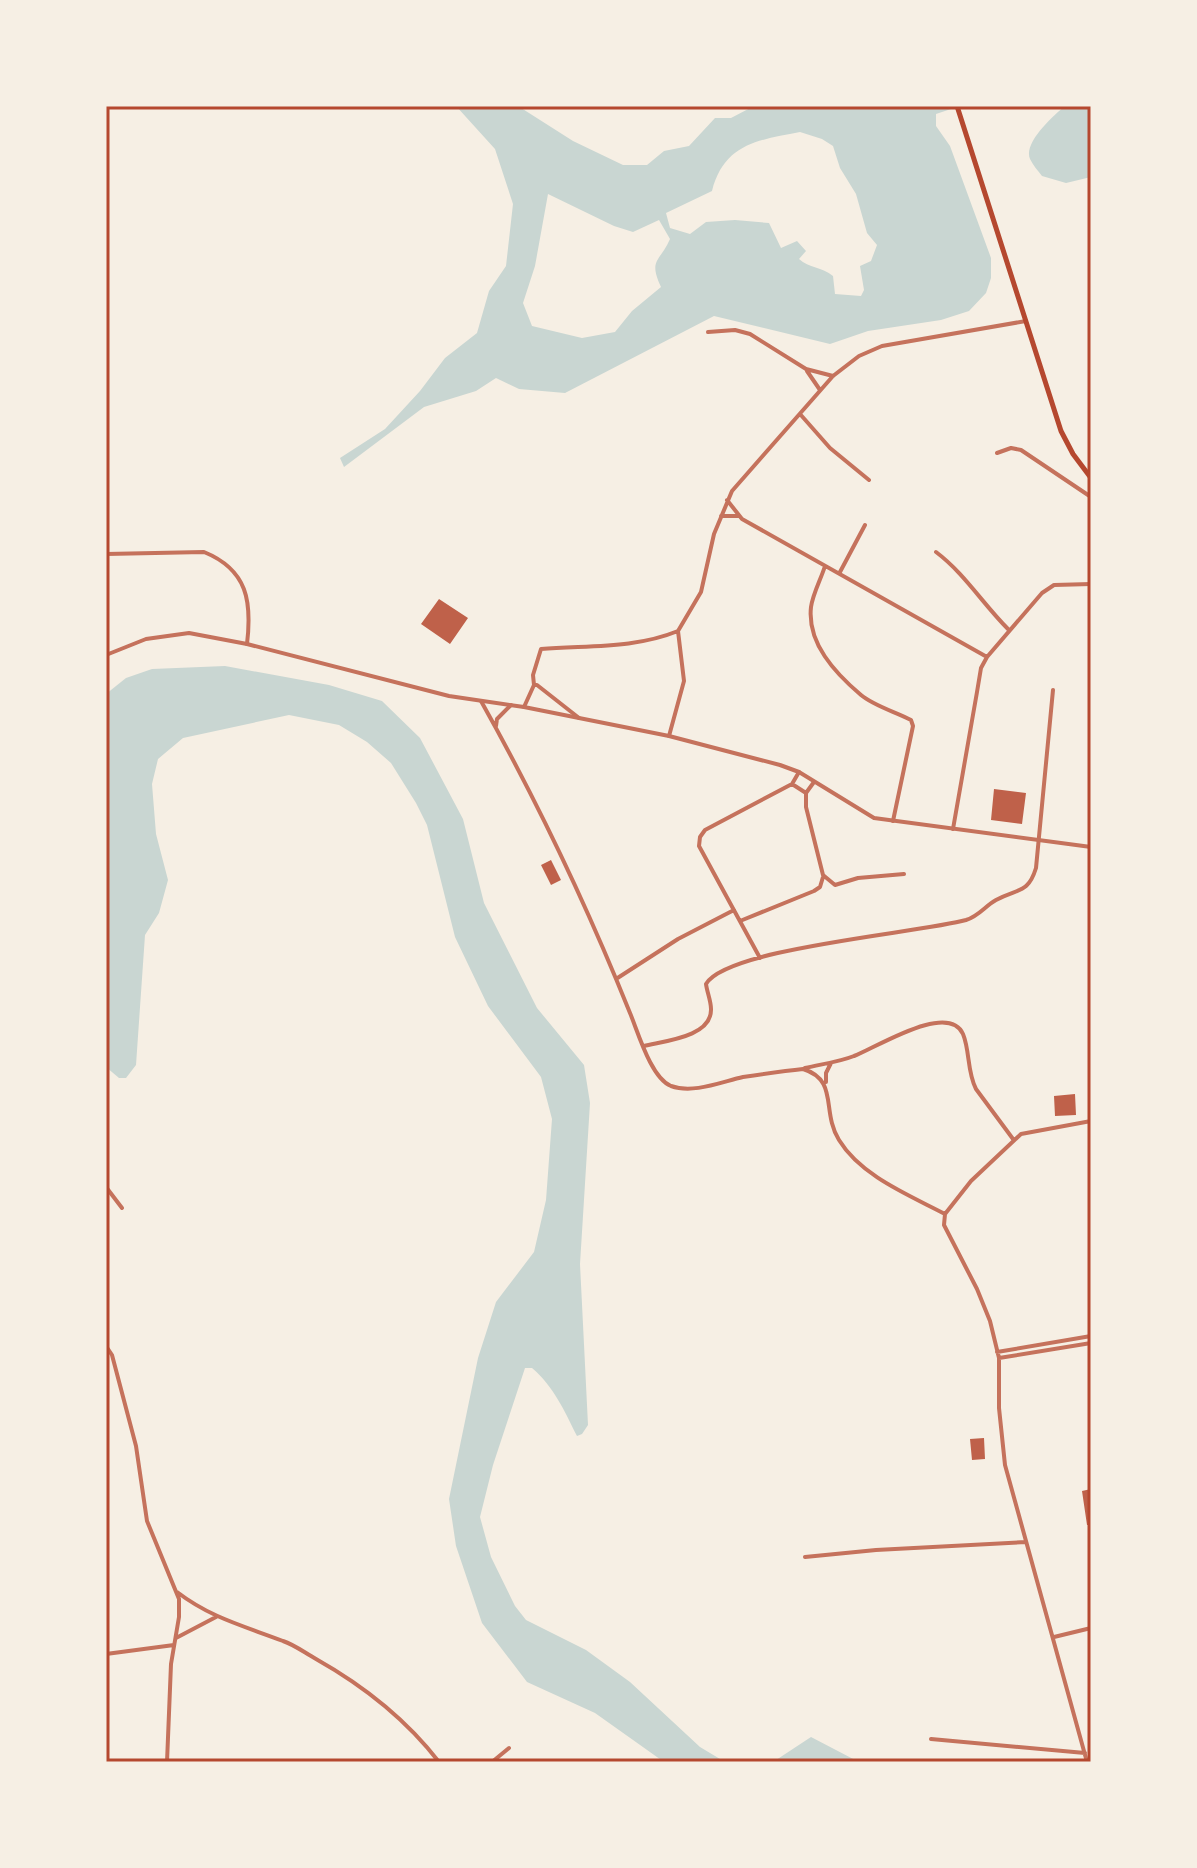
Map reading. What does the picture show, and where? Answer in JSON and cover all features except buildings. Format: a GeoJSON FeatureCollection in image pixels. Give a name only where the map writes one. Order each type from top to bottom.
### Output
{"type":"FeatureCollection","features":[{"type":"Feature","properties":{"kind":"main road"},"geometry":{"type":"LineString","coordinates":[[958,108],[1061,431],[1091,478]]}},
{"type":"Feature","properties":{"kind":"street"},"geometry":{"type":"LineString","coordinates":[[669,736],[684,681],[678,631],[701,592],[721,516],[732,491],[833,376],[859,356],[882,346],[1026,321]]}},
{"type":"Feature","properties":{"kind":"street"},"geometry":{"type":"LineString","coordinates":[[708,332],[735,330],[750,334],[806,369],[821,392]]}},
{"type":"Feature","properties":{"kind":"street"},"geometry":{"type":"LineString","coordinates":[[806,369],[833,376]]}},
{"type":"Feature","properties":{"kind":"street"},"geometry":{"type":"LineString","coordinates":[[800,414],[830,448],[869,480]]}},
{"type":"Feature","properties":{"kind":"street"},"geometry":{"type":"LineString","coordinates":[[997,453],[1011,448],[1021,450],[1091,497]]}},
{"type":"Feature","properties":{"kind":"street"},"geometry":{"type":"LineString","coordinates":[[727,500],[738,516],[987,657]]}},
{"type":"Feature","properties":{"kind":"street"},"geometry":{"type":"LineString","coordinates":[[721,516],[738,516]]}},
{"type":"Feature","properties":{"kind":"street"},"geometry":{"type":"LineString","coordinates":[[839,573],[865,525]]}},
{"type":"Feature","properties":{"kind":"street"},"geometry":{"type":"LineString","coordinates":[[106,554],[204,552],[218,558],[230,566],[246,592],[250,615],[247,644]]}},
{"type":"Feature","properties":{"kind":"street"},"geometry":{"type":"LineString","coordinates":[[936,552],[954,565],[985,606],[1008,629]]}},
{"type":"Feature","properties":{"kind":"street"},"geometry":{"type":"LineString","coordinates":[[825,566],[811,604],[814,640],[827,659],[863,696],[911,720],[913,726],[893,822]]}},
{"type":"Feature","properties":{"kind":"street"},"geometry":{"type":"LineString","coordinates":[[953,829],[981,668],[987,657],[1042,593],[1054,585],[1091,584]]}},
{"type":"Feature","properties":{"kind":"street"},"geometry":{"type":"LineString","coordinates":[[524,707],[534,685],[533,675],[541,649],[629,645],[678,631]]}},
{"type":"Feature","properties":{"kind":"street"},"geometry":{"type":"LineString","coordinates":[[106,655],[155,637],[189,633],[247,644],[449,696],[524,707],[669,736],[799,772],[874,818],[1091,847]]}},
{"type":"Feature","properties":{"kind":"street"},"geometry":{"type":"LineString","coordinates":[[534,685],[581,719]]}},
{"type":"Feature","properties":{"kind":"street"},"geometry":{"type":"LineString","coordinates":[[644,1046],[704,1027],[711,1009],[706,984],[711,976],[760,958],[807,947],[970,919],[992,902],[1025,889],[1032,883],[1053,690]]}},
{"type":"Feature","properties":{"kind":"street"},"geometry":{"type":"LineString","coordinates":[[481,701],[517,767],[656,1072],[664,1081],[691,1089],[803,1069],[876,1048],[908,1029],[937,1024],[956,1026],[963,1033],[972,1081],[1013,1139]]}},
{"type":"Feature","properties":{"kind":"street"},"geometry":{"type":"LineString","coordinates":[[496,728],[497,719],[511,705]]}},
{"type":"Feature","properties":{"kind":"street"},"geometry":{"type":"LineString","coordinates":[[760,958],[699,846],[700,837],[705,830],[792,784],[799,772]]}},
{"type":"Feature","properties":{"kind":"street"},"geometry":{"type":"LineString","coordinates":[[814,782],[806,793],[806,807],[823,875],[820,887],[814,891]]}},
{"type":"Feature","properties":{"kind":"street"},"geometry":{"type":"LineString","coordinates":[[792,784],[806,793]]}},
{"type":"Feature","properties":{"kind":"street"},"geometry":{"type":"LineString","coordinates":[[740,921],[814,891],[858,878],[904,874]]}},
{"type":"Feature","properties":{"kind":"street"},"geometry":{"type":"LineString","coordinates":[[823,875],[835,885]]}},
{"type":"Feature","properties":{"kind":"street"},"geometry":{"type":"LineString","coordinates":[[616,979],[678,939],[734,910]]}},
{"type":"Feature","properties":{"kind":"street"},"geometry":{"type":"LineString","coordinates":[[832,1062],[826,1073],[827,1104],[833,1128],[847,1151],[895,1189],[945,1214]]}},
{"type":"Feature","properties":{"kind":"street"},"geometry":{"type":"LineString","coordinates":[[803,1069],[815,1073],[826,1084]]}},
{"type":"Feature","properties":{"kind":"street"},"geometry":{"type":"LineString","coordinates":[[1087,1762],[1005,1465],[999,1408],[999,1358],[990,1321],[944,1225],[945,1214],[971,1181],[1013,1139],[1037,1129],[1091,1121]]}},
{"type":"Feature","properties":{"kind":"street"},"geometry":{"type":"LineString","coordinates":[[106,1187],[122,1208]]}},
{"type":"Feature","properties":{"kind":"street"},"geometry":{"type":"LineString","coordinates":[[997,1352],[1091,1336]]}},
{"type":"Feature","properties":{"kind":"street"},"geometry":{"type":"LineString","coordinates":[[999,1358],[1091,1343]]}},
{"type":"Feature","properties":{"kind":"street"},"geometry":{"type":"LineString","coordinates":[[106,1346],[112,1355],[136,1446],[147,1521],[179,1599],[171,1664],[167,1762]]}},
{"type":"Feature","properties":{"kind":"street"},"geometry":{"type":"LineString","coordinates":[[805,1557],[1026,1542]]}},
{"type":"Feature","properties":{"kind":"street"},"geometry":{"type":"LineString","coordinates":[[175,1591],[199,1609],[286,1642],[365,1688],[394,1712],[439,1762]]}},
{"type":"Feature","properties":{"kind":"street"},"geometry":{"type":"LineString","coordinates":[[106,1654],[175,1642],[217,1617]]}},
{"type":"Feature","properties":{"kind":"street"},"geometry":{"type":"LineString","coordinates":[[1054,1637],[1091,1628]]}},
{"type":"Feature","properties":{"kind":"street"},"geometry":{"type":"LineString","coordinates":[[931,1739],[1085,1753]]}},
{"type":"Feature","properties":{"kind":"street"},"geometry":{"type":"LineString","coordinates":[[492,1762],[509,1748]]}},
{"type":"Feature","properties":{"kind":"shaded area"},"geometry":{"type":"Polygon","coordinates":[[[456,106],[518,106],[573,141],[623,165],[647,165],[664,151],[689,146],[715,118],[731,118],[754,106],[960,106],[936,114],[936,126],[950,146],[991,258],[991,278],[986,293],[969,311],[941,320],[868,331],[830,344],[714,316],[565,393],[519,389],[496,378],[476,391],[424,407],[344,467],[340,458],[385,429],[445,358],[477,333],[489,291],[506,266],[513,204],[495,149],[456,106]],[[800,132],[757,142],[734,154],[725,163],[712,191],[666,213],[670,228],[690,234],[706,222],[735,220],[769,223],[781,248],[797,241],[806,251],[799,259],[833,276],[835,294],[861,296],[864,290],[860,266],[871,261],[877,245],[867,233],[856,194],[840,168],[833,146],[800,132]],[[548,194],[535,266],[523,303],[532,326],[582,338],[615,332],[632,311],[661,287],[655,266],[670,239],[659,220],[633,232],[548,194]]]}},
{"type":"Feature","properties":{"kind":"shaded area"},"geometry":{"type":"Polygon","coordinates":[[[1065,106],[1091,106],[1091,177],[1066,183],[1042,176],[1029,153],[1040,130],[1065,106]]]}},
{"type":"Feature","properties":{"kind":"shaded area"},"geometry":{"type":"Polygon","coordinates":[[[225,666],[329,685],[382,701],[420,738],[463,819],[484,903],[537,1008],[584,1065],[590,1103],[580,1264],[588,1425],[577,1436],[546,1383],[532,1368],[525,1368],[493,1465],[480,1517],[491,1557],[515,1606],[526,1620],[586,1650],[630,1682],[700,1747],[725,1762],[664,1762],[595,1713],[527,1682],[482,1623],[456,1546],[449,1499],[478,1358],[496,1302],[534,1252],[546,1200],[552,1119],[541,1077],[488,1006],[455,937],[427,825],[391,763],[367,742],[339,725],[289,715],[183,738],[158,759],[152,784],[156,834],[168,880],[159,913],[145,935],[136,1065],[126,1078],[119,1078],[106,1067],[106,694],[126,678],[152,669],[225,666]]]}},
{"type":"Feature","properties":{"kind":"shaded area"},"geometry":{"type":"Polygon","coordinates":[[[811,1737],[857,1761],[858,1762],[773,1762],[811,1737]]]}}]}
